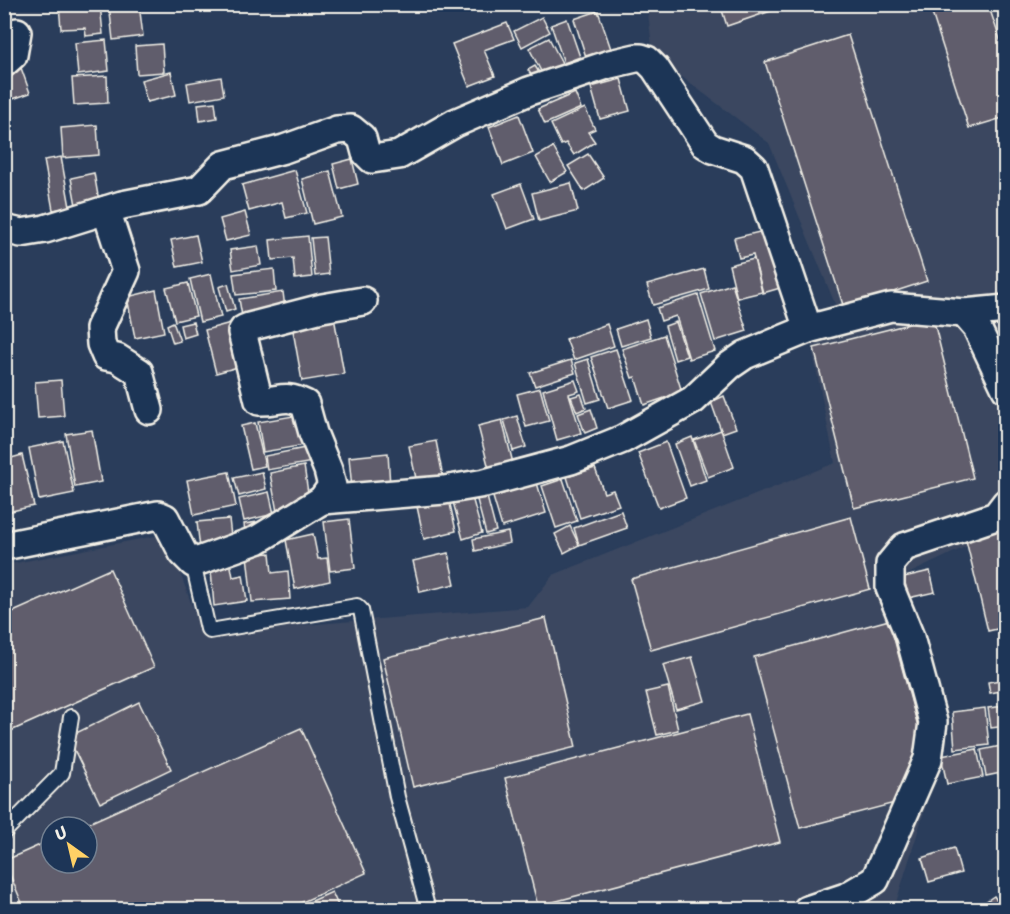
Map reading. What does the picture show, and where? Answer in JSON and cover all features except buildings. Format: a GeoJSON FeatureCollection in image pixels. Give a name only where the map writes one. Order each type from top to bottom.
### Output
{"type":"FeatureCollection","features":[{"type":"Feature","properties":{"kind":"street"},"geometry":{"type":"LineString","coordinates":[[4,63],[13,56],[17,32]]}},
{"type":"Feature","properties":{"kind":"street"},"geometry":{"type":"LineString","coordinates":[[4,229],[21,233],[123,205],[199,190],[223,165],[284,149],[336,130],[351,129],[356,133],[362,138],[366,153],[372,159],[399,155],[455,123],[529,91],[636,57],[647,60],[655,68],[707,145],[744,159],[754,168],[808,329]]}},
{"type":"Feature","properties":{"kind":"street"},"geometry":{"type":"LineString","coordinates":[[106,210],[126,271],[100,328],[101,344],[106,356],[117,358],[139,372],[149,410]]}},
{"type":"Feature","properties":{"kind":"street"},"geometry":{"type":"LineString","coordinates":[[4,546],[158,515],[165,518],[183,553],[193,563],[257,540],[322,500],[332,486],[305,404],[297,399],[281,397],[259,401],[242,332],[244,329],[322,308],[363,301]]}},
{"type":"Feature","properties":{"kind":"street"},"geometry":{"type":"LineString","coordinates":[[322,500],[444,490],[485,483],[571,460],[623,439],[693,400],[729,366],[745,355],[808,329],[891,307],[1005,323]]}},
{"type":"Feature","properties":{"kind":"street"},"geometry":{"type":"LineString","coordinates":[[971,320],[1005,309]]}},
{"type":"Feature","properties":{"kind":"street"},"geometry":{"type":"LineString","coordinates":[[971,320],[1005,389]]}},
{"type":"Feature","properties":{"kind":"street"},"geometry":{"type":"LineString","coordinates":[[807,909],[846,897],[875,880],[928,759],[933,722],[910,637],[890,588],[890,564],[904,547],[996,516],[1005,504]]}},
{"type":"Feature","properties":{"kind":"lane"},"geometry":{"type":"LineString","coordinates":[[193,563],[210,631],[357,606],[361,610],[397,797],[428,909]]}},
{"type":"Feature","properties":{"kind":"lane"},"geometry":{"type":"LineString","coordinates":[[4,832],[62,773],[71,717]]}},
{"type":"Feature","properties":{"kind":"shaded area"},"geometry":{"type":"Polygon","coordinates":[[[647,5],[1005,5],[1006,312],[993,316],[1005,342],[1005,528],[904,576],[946,741],[894,909],[5,910],[5,565],[166,534],[202,633],[528,607],[553,575],[835,463],[811,343],[842,321],[769,143],[653,55],[647,5]]]}}]}
